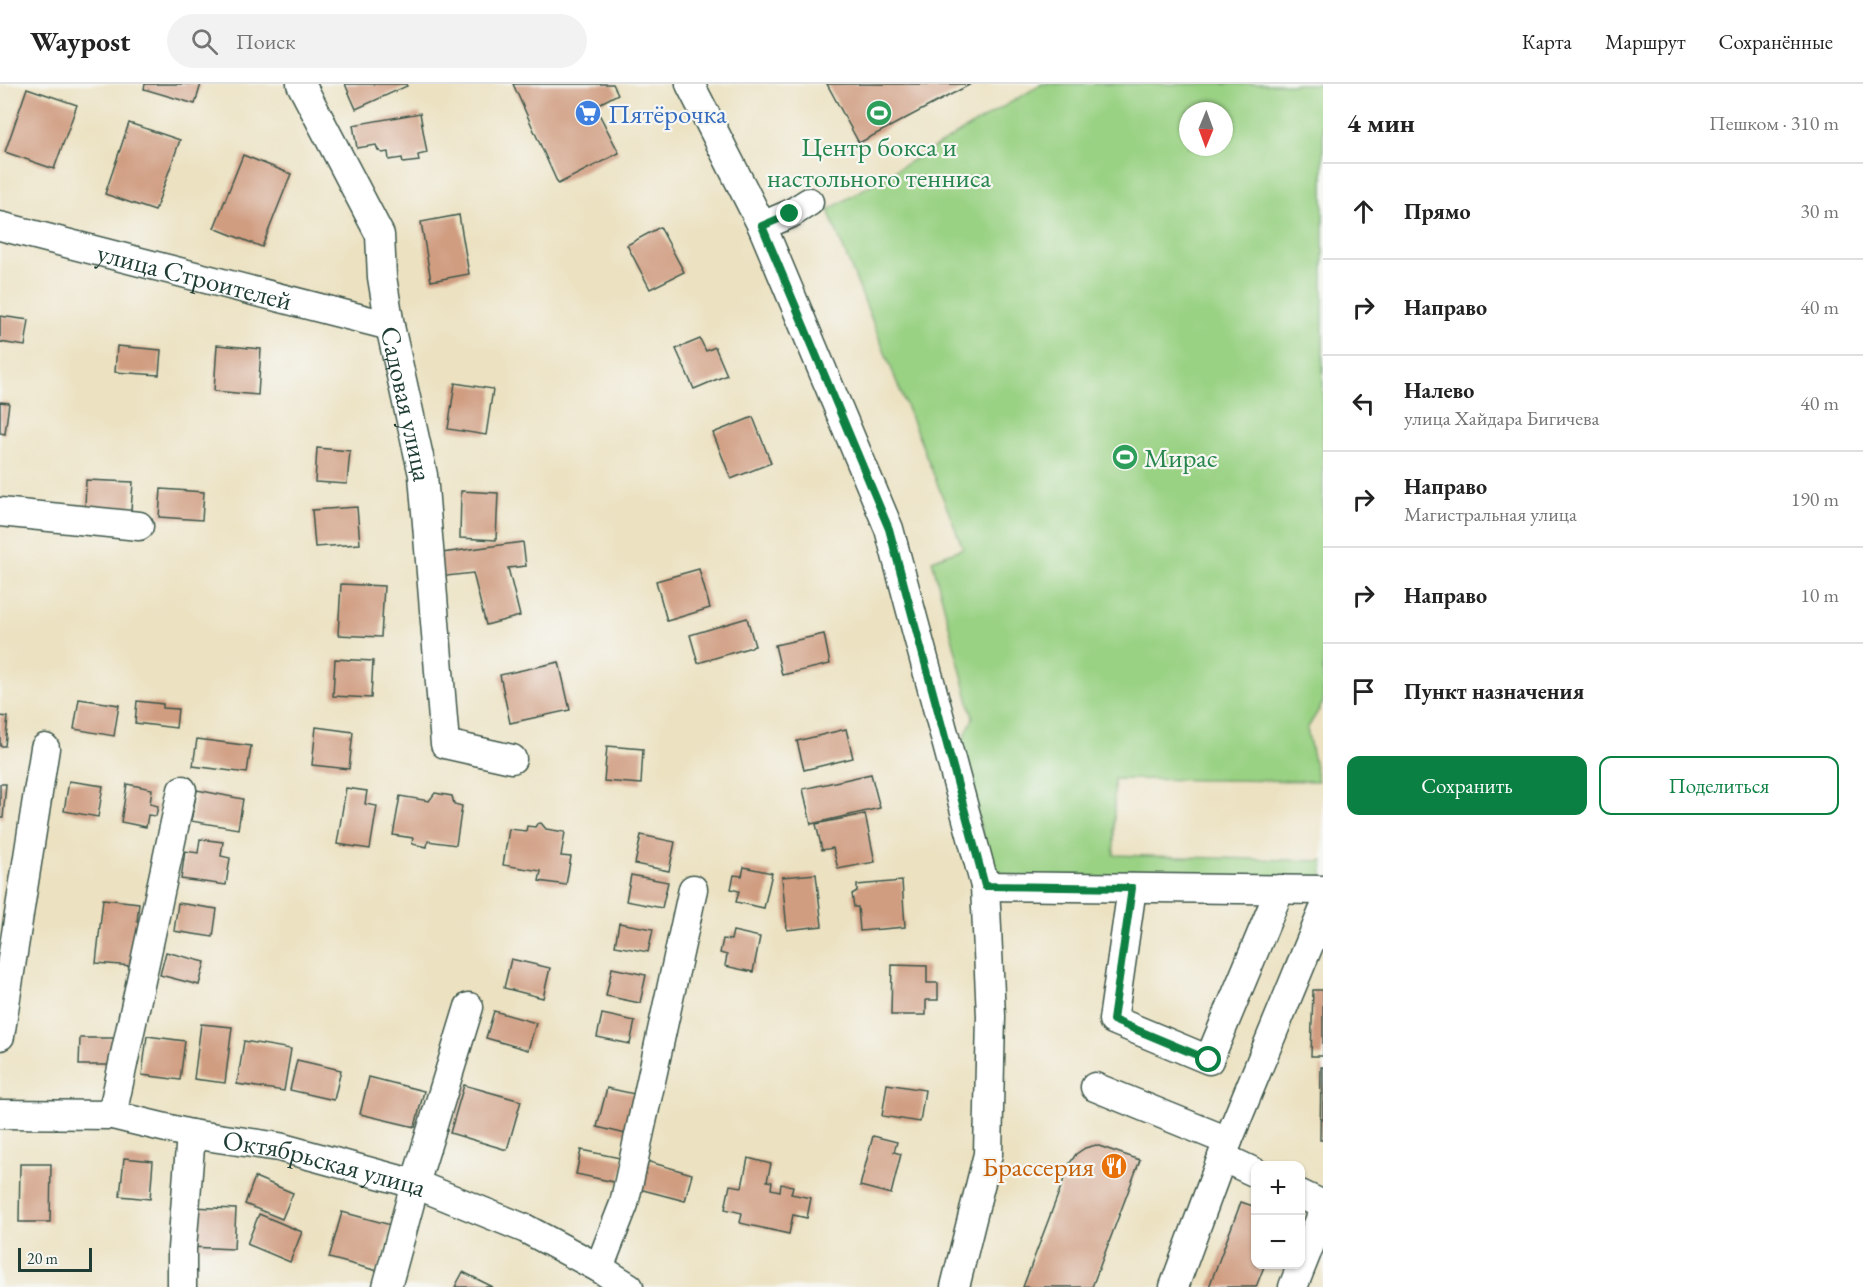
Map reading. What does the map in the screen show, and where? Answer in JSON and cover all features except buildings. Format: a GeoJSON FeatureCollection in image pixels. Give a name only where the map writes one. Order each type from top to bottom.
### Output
{"type":"FeatureCollection","features":[{"type":"Feature","properties":{"kind":"street","name":"Садовая улица"},"geometry":{"type":"LineString","coordinates":[[301,84],[380,235],[382,277],[390,326],[423,475],[445,744],[512,759]]}},
{"type":"Feature","properties":{"kind":"street"},"geometry":{"type":"LineString","coordinates":[[690,84],[762,226],[889,529],[985,886],[991,1016],[988,1154],[955,1287]]}},
{"type":"Feature","properties":{"kind":"street"},"geometry":{"type":"LineString","coordinates":[[762,226],[790,214],[809,202]]}},
{"type":"Feature","properties":{"kind":"street","name":"улица Строителей"},"geometry":{"type":"LineString","coordinates":[[0,226],[390,326]]}},
{"type":"Feature","properties":{"kind":"street"},"geometry":{"type":"LineString","coordinates":[[0,512],[139,526]]}},
{"type":"Feature","properties":{"kind":"street"},"geometry":{"type":"LineString","coordinates":[[0,1036],[45,748]]}},
{"type":"Feature","properties":{"kind":"street"},"geometry":{"type":"LineString","coordinates":[[112,1115],[182,790]]}},
{"type":"Feature","properties":{"kind":"street"},"geometry":{"type":"LineString","coordinates":[[985,886],[1323,890]]}},
{"type":"Feature","properties":{"kind":"street"},"geometry":{"type":"LineString","coordinates":[[1132,888],[1113,1020],[1209,1060],[1280,890]]}},
{"type":"Feature","properties":{"kind":"street"},"geometry":{"type":"LineString","coordinates":[[599,1268],[624,1204],[693,889]]}},
{"type":"Feature","properties":{"kind":"street"},"geometry":{"type":"LineString","coordinates":[[1174,1287],[1225,1149],[1323,911]]}},
{"type":"Feature","properties":{"kind":"street"},"geometry":{"type":"LineString","coordinates":[[387,1287],[415,1184],[469,1007]]}},
{"type":"Feature","properties":{"kind":"street"},"geometry":{"type":"LineString","coordinates":[[1095,1088],[1225,1149],[1251,1169]]}},
{"type":"Feature","properties":{"kind":"street","name":"Октябрьская улица"},"geometry":{"type":"LineString","coordinates":[[0,1114],[112,1115],[191,1134],[279,1147],[415,1184],[526,1229],[599,1268],[629,1287]]}},
{"type":"Feature","properties":{"kind":"street"},"geometry":{"type":"LineString","coordinates":[[182,1287],[182,1249],[191,1134]]}},
{"type":"Feature","properties":{"kind":"street"},"geometry":{"type":"LineString","coordinates":[[1305,1196],[1323,1205]]}},
{"type":"Feature","properties":{"kind":"street"},"geometry":{"type":"LineString","coordinates":[[1293,1287],[1323,1212]]}},
{"type":"Feature","properties":{"kind":"green space","name":"Мирас"},"geometry":{"type":"Polygon","coordinates":[[[1042,84],[1323,84],[1323,703],[1307,729],[1318,781],[1114,779],[1114,855],[1323,861],[1323,881],[994,880],[960,746],[973,718],[932,560],[963,548],[828,210],[1042,84]]]}},
{"type":"Feature","properties":{"kind":"place","name":"Пятёрочка"},"geometry":{"type":"Point","coordinates":[588,113]}},
{"type":"Feature","properties":{"kind":"place","name":"Центр бокса и настольного тенниса"},"geometry":{"type":"Point","coordinates":[879,113]}},
{"type":"Feature","properties":{"kind":"place","name":"Мирас"},"geometry":{"type":"Point","coordinates":[1125,457]}},
{"type":"Feature","properties":{"kind":"place","name":"Брассерия"},"geometry":{"type":"Point","coordinates":[1114,1166]}},
{"type":"Feature","properties":{"kind":"route"},"geometry":{"type":"LineString","coordinates":[[790,214],[762,226],[889,529],[985,886],[1132,888],[1113,1020],[1209,1060]]}}]}
